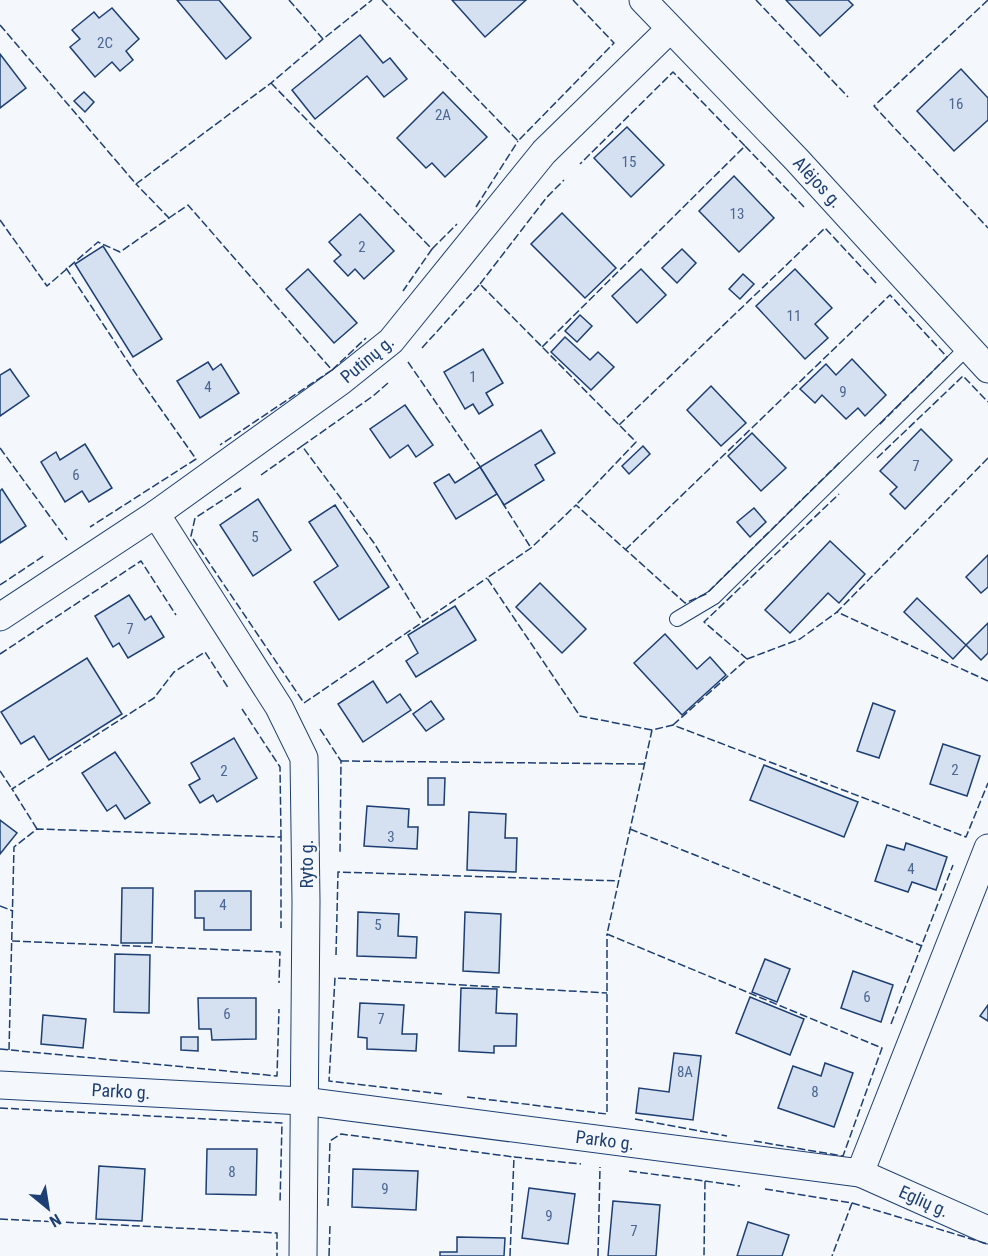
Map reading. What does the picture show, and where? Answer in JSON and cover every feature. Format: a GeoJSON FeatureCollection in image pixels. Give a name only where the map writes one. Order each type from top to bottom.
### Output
{"type":"FeatureCollection","features":[{"type":"Feature","properties":{"kind":"street","name":"Alėjos g."},"geometry":{"type":"LineString","coordinates":[[643,0],[797,160],[988,369]]}},
{"type":"Feature","properties":{"kind":"street","name":"Putinų g."},"geometry":{"type":"LineString","coordinates":[[0,617],[156,514],[341,381],[391,341],[544,153],[670,29]]}},
{"type":"Feature","properties":{"kind":"street","name":"Ryto g."},"geometry":{"type":"LineString","coordinates":[[156,514],[279,707],[304,758],[306,901],[303,1256]]}},
{"type":"Feature","properties":{"kind":"street"},"geometry":{"type":"LineString","coordinates":[[860,1173],[988,848]]}},
{"type":"Feature","properties":{"kind":"street","name":"Parko g."},"geometry":{"type":"LineString","coordinates":[[0,1084],[303,1101],[860,1173]]}},
{"type":"Feature","properties":{"kind":"street","name":"Eglių g."},"geometry":{"type":"LineString","coordinates":[[860,1173],[988,1230]]}},
{"type":"Feature","properties":{"kind":"lane"},"geometry":{"type":"LineString","coordinates":[[676,619],[714,597],[968,347]]}},
{"type":"Feature","properties":{"kind":"building"},"geometry":{"type":"Polygon","coordinates":[[[177,0],[219,0],[251,38],[226,59],[177,0]]]}},
{"type":"Feature","properties":{"kind":"building"},"geometry":{"type":"Polygon","coordinates":[[[452,0],[526,0],[485,37],[452,0]]]}},
{"type":"Feature","properties":{"kind":"building"},"geometry":{"type":"Polygon","coordinates":[[[786,0],[848,0],[853,5],[820,36],[786,0]]]}},
{"type":"Feature","properties":{"kind":"building"},"geometry":{"type":"Polygon","coordinates":[[[112,8],[139,39],[126,51],[133,60],[120,71],[112,62],[95,77],[70,47],[80,39],[72,30],[94,12],[99,18],[112,8]]]}},
{"type":"Feature","properties":{"kind":"building"},"geometry":{"type":"Polygon","coordinates":[[[360,35],[383,63],[390,58],[407,79],[384,97],[367,76],[315,119],[292,90],[360,35]]]}},
{"type":"Feature","properties":{"kind":"building"},"geometry":{"type":"Polygon","coordinates":[[[0,54],[26,88],[0,108],[0,54]]]}},
{"type":"Feature","properties":{"kind":"building"},"geometry":{"type":"Polygon","coordinates":[[[961,69],[988,98],[988,120],[954,151],[917,111],[961,69]]]}},
{"type":"Feature","properties":{"kind":"building"},"geometry":{"type":"Polygon","coordinates":[[[84,92],[94,102],[85,112],[74,101],[84,92]]]}},
{"type":"Feature","properties":{"kind":"building"},"geometry":{"type":"Polygon","coordinates":[[[443,92],[487,137],[445,177],[432,163],[426,168],[397,138],[443,92]]]}},
{"type":"Feature","properties":{"kind":"building"},"geometry":{"type":"Polygon","coordinates":[[[627,127],[664,165],[631,197],[594,158],[627,127]]]}},
{"type":"Feature","properties":{"kind":"building"},"geometry":{"type":"Polygon","coordinates":[[[734,176],[774,218],[739,252],[699,211],[734,176]]]}},
{"type":"Feature","properties":{"kind":"building"},"geometry":{"type":"Polygon","coordinates":[[[562,213],[616,268],[585,298],[531,244],[562,213]]]}},
{"type":"Feature","properties":{"kind":"building"},"geometry":{"type":"Polygon","coordinates":[[[360,214],[394,251],[364,279],[355,269],[348,276],[334,261],[341,255],[329,242],[360,214]]]}},
{"type":"Feature","properties":{"kind":"building"},"geometry":{"type":"Polygon","coordinates":[[[103,246],[162,339],[133,357],[75,264],[103,246]]]}},
{"type":"Feature","properties":{"kind":"building"},"geometry":{"type":"Polygon","coordinates":[[[682,249],[696,263],[677,283],[662,268],[682,249]]]}},
{"type":"Feature","properties":{"kind":"building"},"geometry":{"type":"Polygon","coordinates":[[[308,269],[357,323],[334,343],[286,289],[308,269]]]}},
{"type":"Feature","properties":{"kind":"building"},"geometry":{"type":"Polygon","coordinates":[[[641,269],[666,295],[637,323],[612,296],[641,269]]]}},
{"type":"Feature","properties":{"kind":"building"},"geometry":{"type":"Polygon","coordinates":[[[795,269],[832,308],[815,324],[828,338],[805,359],[756,306],[795,269]]]}},
{"type":"Feature","properties":{"kind":"building"},"geometry":{"type":"Polygon","coordinates":[[[743,274],[754,284],[740,299],[729,289],[743,274]]]}},
{"type":"Feature","properties":{"kind":"building"},"geometry":{"type":"Polygon","coordinates":[[[580,315],[592,326],[577,342],[565,331],[580,315]]]}},
{"type":"Feature","properties":{"kind":"building"},"geometry":{"type":"Polygon","coordinates":[[[565,337],[590,360],[598,352],[614,367],[591,390],[551,352],[565,337]]]}},
{"type":"Feature","properties":{"kind":"building"},"geometry":{"type":"Polygon","coordinates":[[[483,349],[503,383],[486,393],[493,405],[479,414],[473,404],[465,409],[444,372],[483,349]]]}},
{"type":"Feature","properties":{"kind":"building"},"geometry":{"type":"Polygon","coordinates":[[[852,359],[886,395],[865,416],[858,408],[846,419],[822,395],[815,403],[800,389],[826,364],[836,375],[852,359]]]}},
{"type":"Feature","properties":{"kind":"building"},"geometry":{"type":"Polygon","coordinates":[[[208,362],[213,370],[221,364],[239,393],[200,418],[177,381],[208,362]]]}},
{"type":"Feature","properties":{"kind":"building"},"geometry":{"type":"Polygon","coordinates":[[[10,369],[29,396],[0,416],[0,375],[10,369]]]}},
{"type":"Feature","properties":{"kind":"building"},"geometry":{"type":"Polygon","coordinates":[[[711,386],[746,423],[721,446],[687,410],[711,386]]]}},
{"type":"Feature","properties":{"kind":"building"},"geometry":{"type":"Polygon","coordinates":[[[405,405],[433,445],[416,457],[408,445],[390,458],[370,429],[405,405]]]}},
{"type":"Feature","properties":{"kind":"building"},"geometry":{"type":"Polygon","coordinates":[[[921,429],[952,460],[905,509],[890,494],[897,487],[880,471],[921,429]]]}},
{"type":"Feature","properties":{"kind":"building"},"geometry":{"type":"Polygon","coordinates":[[[541,430],[555,453],[535,465],[544,480],[504,505],[480,467],[541,430]]]}},
{"type":"Feature","properties":{"kind":"building"},"geometry":{"type":"Polygon","coordinates":[[[752,433],[786,468],[761,491],[728,456],[752,433]]]}},
{"type":"Feature","properties":{"kind":"building"},"geometry":{"type":"Polygon","coordinates":[[[85,444],[112,488],[89,502],[82,491],[65,502],[41,462],[56,452],[60,460],[85,444]]]}},
{"type":"Feature","properties":{"kind":"building"},"geometry":{"type":"Polygon","coordinates":[[[643,446],[650,454],[629,474],[622,466],[643,446]]]}},
{"type":"Feature","properties":{"kind":"building"},"geometry":{"type":"Polygon","coordinates":[[[480,467],[497,494],[456,519],[434,483],[449,474],[455,483],[480,467]]]}},
{"type":"Feature","properties":{"kind":"building"},"geometry":{"type":"Polygon","coordinates":[[[2,489],[26,526],[0,543],[0,491],[2,489]]]}},
{"type":"Feature","properties":{"kind":"building"},"geometry":{"type":"Polygon","coordinates":[[[258,499],[291,550],[253,576],[220,525],[258,499]]]}},
{"type":"Feature","properties":{"kind":"building"},"geometry":{"type":"Polygon","coordinates":[[[335,505],[389,587],[339,620],[314,582],[338,566],[309,522],[335,505]]]}},
{"type":"Feature","properties":{"kind":"building"},"geometry":{"type":"Polygon","coordinates":[[[754,508],[766,522],[750,537],[737,522],[754,508]]]}},
{"type":"Feature","properties":{"kind":"building"},"geometry":{"type":"Polygon","coordinates":[[[830,541],[865,574],[839,603],[828,593],[790,633],[765,610],[830,541]]]}},
{"type":"Feature","properties":{"kind":"building"},"geometry":{"type":"Polygon","coordinates":[[[988,555],[988,587],[981,593],[966,577],[988,555]]]}},
{"type":"Feature","properties":{"kind":"building"},"geometry":{"type":"Polygon","coordinates":[[[540,583],[586,629],[562,653],[516,607],[540,583]]]}},
{"type":"Feature","properties":{"kind":"building"},"geometry":{"type":"Polygon","coordinates":[[[129,595],[145,620],[151,616],[164,637],[128,658],[119,643],[113,647],[95,616],[129,595]]]}},
{"type":"Feature","properties":{"kind":"building"},"geometry":{"type":"Polygon","coordinates":[[[917,598],[966,645],[953,659],[904,612],[917,598]]]}},
{"type":"Feature","properties":{"kind":"building"},"geometry":{"type":"Polygon","coordinates":[[[455,606],[476,640],[416,677],[406,661],[418,653],[408,635],[455,606]]]}},
{"type":"Feature","properties":{"kind":"building"},"geometry":{"type":"Polygon","coordinates":[[[988,623],[988,653],[981,660],[966,645],[988,623]]]}},
{"type":"Feature","properties":{"kind":"building"},"geometry":{"type":"Polygon","coordinates":[[[665,634],[697,669],[710,657],[726,675],[682,715],[634,663],[665,634]]]}},
{"type":"Feature","properties":{"kind":"building"},"geometry":{"type":"Polygon","coordinates":[[[87,658],[122,714],[49,760],[34,736],[21,744],[1,712],[87,658]]]}},
{"type":"Feature","properties":{"kind":"building"},"geometry":{"type":"Polygon","coordinates":[[[373,681],[387,703],[400,694],[411,710],[363,742],[338,704],[373,681]]]}},
{"type":"Feature","properties":{"kind":"building"},"geometry":{"type":"Polygon","coordinates":[[[431,701],[444,719],[426,731],[413,714],[431,701]]]}},
{"type":"Feature","properties":{"kind":"building"},"geometry":{"type":"Polygon","coordinates":[[[873,703],[895,711],[879,758],[857,751],[873,703]]]}},
{"type":"Feature","properties":{"kind":"building"},"geometry":{"type":"Polygon","coordinates":[[[234,738],[257,778],[217,802],[213,795],[200,803],[189,785],[200,779],[191,763],[234,738]]]}},
{"type":"Feature","properties":{"kind":"building"},"geometry":{"type":"Polygon","coordinates":[[[943,744],[980,756],[967,796],[930,784],[943,744]]]}},
{"type":"Feature","properties":{"kind":"building"},"geometry":{"type":"Polygon","coordinates":[[[115,752],[150,803],[125,819],[116,805],[107,811],[82,773],[115,752]]]}},
{"type":"Feature","properties":{"kind":"building"},"geometry":{"type":"Polygon","coordinates":[[[764,765],[858,802],[844,837],[750,800],[764,765]]]}},
{"type":"Feature","properties":{"kind":"building"},"geometry":{"type":"Polygon","coordinates":[[[428,778],[445,778],[444,805],[428,805],[428,778]]]}},
{"type":"Feature","properties":{"kind":"building"},"geometry":{"type":"Polygon","coordinates":[[[367,806],[409,809],[408,827],[418,827],[417,849],[364,846],[367,806]]]}},
{"type":"Feature","properties":{"kind":"building"},"geometry":{"type":"Polygon","coordinates":[[[469,812],[506,814],[505,838],[517,838],[516,872],[467,870],[469,812]]]}},
{"type":"Feature","properties":{"kind":"building"},"geometry":{"type":"Polygon","coordinates":[[[0,820],[17,833],[0,854],[0,820]]]}},
{"type":"Feature","properties":{"kind":"building"},"geometry":{"type":"Polygon","coordinates":[[[906,843],[947,857],[936,890],[912,882],[908,892],[875,881],[887,845],[904,850],[906,843]]]}},
{"type":"Feature","properties":{"kind":"building"},"geometry":{"type":"Polygon","coordinates":[[[122,888],[153,888],[152,943],[121,943],[122,888]]]}},
{"type":"Feature","properties":{"kind":"building"},"geometry":{"type":"Polygon","coordinates":[[[195,891],[251,891],[251,930],[204,930],[204,918],[195,918],[195,891]]]}},
{"type":"Feature","properties":{"kind":"building"},"geometry":{"type":"Polygon","coordinates":[[[358,912],[399,914],[398,936],[417,937],[416,958],[357,956],[358,912]]]}},
{"type":"Feature","properties":{"kind":"building"},"geometry":{"type":"Polygon","coordinates":[[[465,912],[501,914],[499,973],[463,971],[465,912]]]}},
{"type":"Feature","properties":{"kind":"building"},"geometry":{"type":"Polygon","coordinates":[[[115,954],[150,955],[149,1013],[114,1012],[115,954]]]}},
{"type":"Feature","properties":{"kind":"building"},"geometry":{"type":"Polygon","coordinates":[[[765,959],[790,969],[777,1002],[752,992],[765,959]]]}},
{"type":"Feature","properties":{"kind":"building"},"geometry":{"type":"Polygon","coordinates":[[[853,971],[893,985],[881,1022],[841,1008],[853,971]]]}},
{"type":"Feature","properties":{"kind":"building"},"geometry":{"type":"Polygon","coordinates":[[[461,988],[497,989],[496,1013],[517,1014],[516,1046],[494,1046],[494,1053],[459,1051],[461,988]]]}},
{"type":"Feature","properties":{"kind":"building"},"geometry":{"type":"Polygon","coordinates":[[[750,997],[804,1019],[790,1055],[736,1033],[750,997]]]}},
{"type":"Feature","properties":{"kind":"building"},"geometry":{"type":"Polygon","coordinates":[[[198,998],[256,998],[256,1039],[212,1040],[211,1029],[199,1029],[198,998]]]}},
{"type":"Feature","properties":{"kind":"building"},"geometry":{"type":"Polygon","coordinates":[[[360,1003],[404,1005],[402,1034],[417,1034],[416,1051],[367,1049],[367,1038],[358,1037],[360,1003]]]}},
{"type":"Feature","properties":{"kind":"building"},"geometry":{"type":"Polygon","coordinates":[[[988,1005],[988,1021],[980,1016],[988,1005]]]}},
{"type":"Feature","properties":{"kind":"building"},"geometry":{"type":"Polygon","coordinates":[[[43,1015],[86,1019],[83,1048],[41,1044],[43,1015]]]}},
{"type":"Feature","properties":{"kind":"building"},"geometry":{"type":"Polygon","coordinates":[[[181,1037],[198,1037],[198,1051],[181,1050],[181,1037]]]}},
{"type":"Feature","properties":{"kind":"building"},"geometry":{"type":"Polygon","coordinates":[[[674,1053],[701,1056],[693,1120],[636,1113],[639,1088],[669,1092],[674,1053]]]}},
{"type":"Feature","properties":{"kind":"building"},"geometry":{"type":"Polygon","coordinates":[[[825,1063],[853,1073],[834,1127],[778,1108],[793,1066],[821,1076],[825,1063]]]}},
{"type":"Feature","properties":{"kind":"building"},"geometry":{"type":"Polygon","coordinates":[[[207,1149],[257,1149],[256,1195],[206,1194],[207,1149]]]}},
{"type":"Feature","properties":{"kind":"building"},"geometry":{"type":"Polygon","coordinates":[[[99,1166],[145,1169],[142,1221],[96,1219],[99,1166]]]}},
{"type":"Feature","properties":{"kind":"building"},"geometry":{"type":"Polygon","coordinates":[[[353,1169],[418,1171],[416,1210],[352,1207],[353,1169]]]}},
{"type":"Feature","properties":{"kind":"building"},"geometry":{"type":"Polygon","coordinates":[[[529,1188],[575,1194],[568,1244],[522,1238],[529,1188]]]}},
{"type":"Feature","properties":{"kind":"building"},"geometry":{"type":"Polygon","coordinates":[[[613,1201],[660,1205],[656,1256],[608,1256],[613,1201]]]}},
{"type":"Feature","properties":{"kind":"building"},"geometry":{"type":"Polygon","coordinates":[[[748,1222],[789,1235],[782,1256],[737,1256],[748,1222]]]}},
{"type":"Feature","properties":{"kind":"building"},"geometry":{"type":"Polygon","coordinates":[[[457,1237],[505,1238],[504,1256],[440,1256],[440,1252],[457,1252],[457,1237]]]}},
{"type":"Feature","properties":{"kind":"fence"},"geometry":{"type":"LineString","coordinates":[[289,0],[323,39],[372,0]]}},
{"type":"Feature","properties":{"kind":"fence"},"geometry":{"type":"LineString","coordinates":[[382,0],[518,141],[614,43],[573,0]]}},
{"type":"Feature","properties":{"kind":"fence"},"geometry":{"type":"LineString","coordinates":[[756,0],[848,97]]}},
{"type":"Feature","properties":{"kind":"fence"},"geometry":{"type":"LineString","coordinates":[[988,0],[874,106],[988,228]]}},
{"type":"Feature","properties":{"kind":"fence"},"geometry":{"type":"LineString","coordinates":[[0,25],[136,184],[271,83],[323,39]]}},
{"type":"Feature","properties":{"kind":"fence"},"geometry":{"type":"LineString","coordinates":[[542,347],[745,146],[673,72],[580,164]]}},
{"type":"Feature","properties":{"kind":"fence"},"geometry":{"type":"LineString","coordinates":[[271,83],[432,249],[403,291]]}},
{"type":"Feature","properties":{"kind":"fence"},"geometry":{"type":"LineString","coordinates":[[476,207],[518,141]]}},
{"type":"Feature","properties":{"kind":"fence"},"geometry":{"type":"LineString","coordinates":[[745,146],[804,207]]}},
{"type":"Feature","properties":{"kind":"fence"},"geometry":{"type":"LineString","coordinates":[[480,284],[547,197],[564,180]]}},
{"type":"Feature","properties":{"kind":"fence"},"geometry":{"type":"LineString","coordinates":[[0,220],[47,286],[98,242],[120,252],[169,218],[136,184]]}},
{"type":"Feature","properties":{"kind":"fence"},"geometry":{"type":"LineString","coordinates":[[169,218],[188,205],[332,370],[220,445]]}},
{"type":"Feature","properties":{"kind":"fence"},"geometry":{"type":"LineString","coordinates":[[432,249],[457,224]]}},
{"type":"Feature","properties":{"kind":"fence"},"geometry":{"type":"LineString","coordinates":[[619,425],[825,228],[878,285]]}},
{"type":"Feature","properties":{"kind":"fence"},"geometry":{"type":"LineString","coordinates":[[66,268],[196,459],[90,527]]}},
{"type":"Feature","properties":{"kind":"fence"},"geometry":{"type":"LineString","coordinates":[[422,348],[480,284],[636,442],[576,505]]}},
{"type":"Feature","properties":{"kind":"fence"},"geometry":{"type":"LineString","coordinates":[[625,550],[890,295],[947,357],[878,426]]}},
{"type":"Feature","properties":{"kind":"fence"},"geometry":{"type":"LineString","coordinates":[[332,370],[366,338]]}},
{"type":"Feature","properties":{"kind":"fence"},"geometry":{"type":"LineString","coordinates":[[408,362],[481,468]]}},
{"type":"Feature","properties":{"kind":"fence"},"geometry":{"type":"LineString","coordinates":[[877,458],[963,376],[988,402]]}},
{"type":"Feature","properties":{"kind":"fence"},"geometry":{"type":"LineString","coordinates":[[388,383],[302,446],[374,543],[423,622]]}},
{"type":"Feature","properties":{"kind":"fence"},"geometry":{"type":"LineString","coordinates":[[261,475],[302,446]]}},
{"type":"Feature","properties":{"kind":"fence"},"geometry":{"type":"LineString","coordinates":[[0,448],[67,540]]}},
{"type":"Feature","properties":{"kind":"fence"},"geometry":{"type":"LineString","coordinates":[[988,458],[837,612],[988,681]]}},
{"type":"Feature","properties":{"kind":"fence"},"geometry":{"type":"LineString","coordinates":[[652,730],[580,716],[487,578],[531,548],[576,505],[685,603],[706,594],[840,462]]}},
{"type":"Feature","properties":{"kind":"fence"},"geometry":{"type":"LineString","coordinates":[[241,488],[195,518],[191,536],[304,703],[487,578]]}},
{"type":"Feature","properties":{"kind":"fence"},"geometry":{"type":"LineString","coordinates":[[673,725],[747,659],[704,622],[839,494]]}},
{"type":"Feature","properties":{"kind":"fence"},"geometry":{"type":"LineString","coordinates":[[502,502],[531,548]]}},
{"type":"Feature","properties":{"kind":"fence"},"geometry":{"type":"LineString","coordinates":[[0,585],[45,555]]}},
{"type":"Feature","properties":{"kind":"fence"},"geometry":{"type":"LineString","coordinates":[[0,654],[141,561],[176,615]]}},
{"type":"Feature","properties":{"kind":"fence"},"geometry":{"type":"LineString","coordinates":[[747,659],[800,639],[837,612]]}},
{"type":"Feature","properties":{"kind":"fence"},"geometry":{"type":"LineString","coordinates":[[37,829],[12,789],[154,698],[174,672],[205,652],[229,689]]}},
{"type":"Feature","properties":{"kind":"fence"},"geometry":{"type":"LineString","coordinates":[[242,709],[280,767],[281,837]]}},
{"type":"Feature","properties":{"kind":"fence"},"geometry":{"type":"LineString","coordinates":[[754,1141],[843,1156],[882,1048],[607,934],[652,730],[673,725],[966,837],[988,783]]}},
{"type":"Feature","properties":{"kind":"fence"},"geometry":{"type":"LineString","coordinates":[[320,729],[341,761],[340,854]]}},
{"type":"Feature","properties":{"kind":"fence"},"geometry":{"type":"LineString","coordinates":[[341,761],[645,764]]}},
{"type":"Feature","properties":{"kind":"fence"},"geometry":{"type":"LineString","coordinates":[[0,771],[12,789]]}},
{"type":"Feature","properties":{"kind":"fence"},"geometry":{"type":"LineString","coordinates":[[9,1050],[14,847],[37,829],[281,837],[281,928]]}},
{"type":"Feature","properties":{"kind":"fence"},"geometry":{"type":"LineString","coordinates":[[630,829],[922,946]]}},
{"type":"Feature","properties":{"kind":"fence"},"geometry":{"type":"LineString","coordinates":[[891,1024],[953,865]]}},
{"type":"Feature","properties":{"kind":"fence"},"geometry":{"type":"LineString","coordinates":[[336,955],[338,872],[619,881]]}},
{"type":"Feature","properties":{"kind":"fence"},"geometry":{"type":"LineString","coordinates":[[0,906],[13,911]]}},
{"type":"Feature","properties":{"kind":"fence"},"geometry":{"type":"LineString","coordinates":[[467,1097],[607,1114],[607,934]]}},
{"type":"Feature","properties":{"kind":"fence"},"geometry":{"type":"LineString","coordinates":[[12,941],[280,952],[279,983]]}},
{"type":"Feature","properties":{"kind":"fence"},"geometry":{"type":"LineString","coordinates":[[442,1094],[329,1081],[335,978],[607,993]]}},
{"type":"Feature","properties":{"kind":"fence"},"geometry":{"type":"LineString","coordinates":[[0,1049],[277,1076],[279,1009]]}},
{"type":"Feature","properties":{"kind":"fence"},"geometry":{"type":"LineString","coordinates":[[0,1108],[282,1123],[280,1203]]}},
{"type":"Feature","properties":{"kind":"fence"},"geometry":{"type":"LineString","coordinates":[[635,1119],[727,1136]]}},
{"type":"Feature","properties":{"kind":"fence"},"geometry":{"type":"LineString","coordinates":[[328,1206],[330,1141],[341,1134],[514,1157]]}},
{"type":"Feature","properties":{"kind":"fence"},"geometry":{"type":"LineString","coordinates":[[510,1256],[514,1157],[581,1164]]}},
{"type":"Feature","properties":{"kind":"fence"},"geometry":{"type":"LineString","coordinates":[[598,1256],[600,1167]]}},
{"type":"Feature","properties":{"kind":"fence"},"geometry":{"type":"LineString","coordinates":[[629,1171],[705,1181],[704,1256]]}},
{"type":"Feature","properties":{"kind":"fence"},"geometry":{"type":"LineString","coordinates":[[705,1181],[740,1186]]}},
{"type":"Feature","properties":{"kind":"fence"},"geometry":{"type":"LineString","coordinates":[[765,1189],[852,1203],[832,1256]]}},
{"type":"Feature","properties":{"kind":"fence"},"geometry":{"type":"LineString","coordinates":[[852,1203],[988,1244]]}},
{"type":"Feature","properties":{"kind":"fence"},"geometry":{"type":"LineString","coordinates":[[0,1219],[277,1233],[277,1256]]}},
{"type":"Feature","properties":{"kind":"fence"},"geometry":{"type":"LineString","coordinates":[[329,1256],[330,1225]]}}]}
